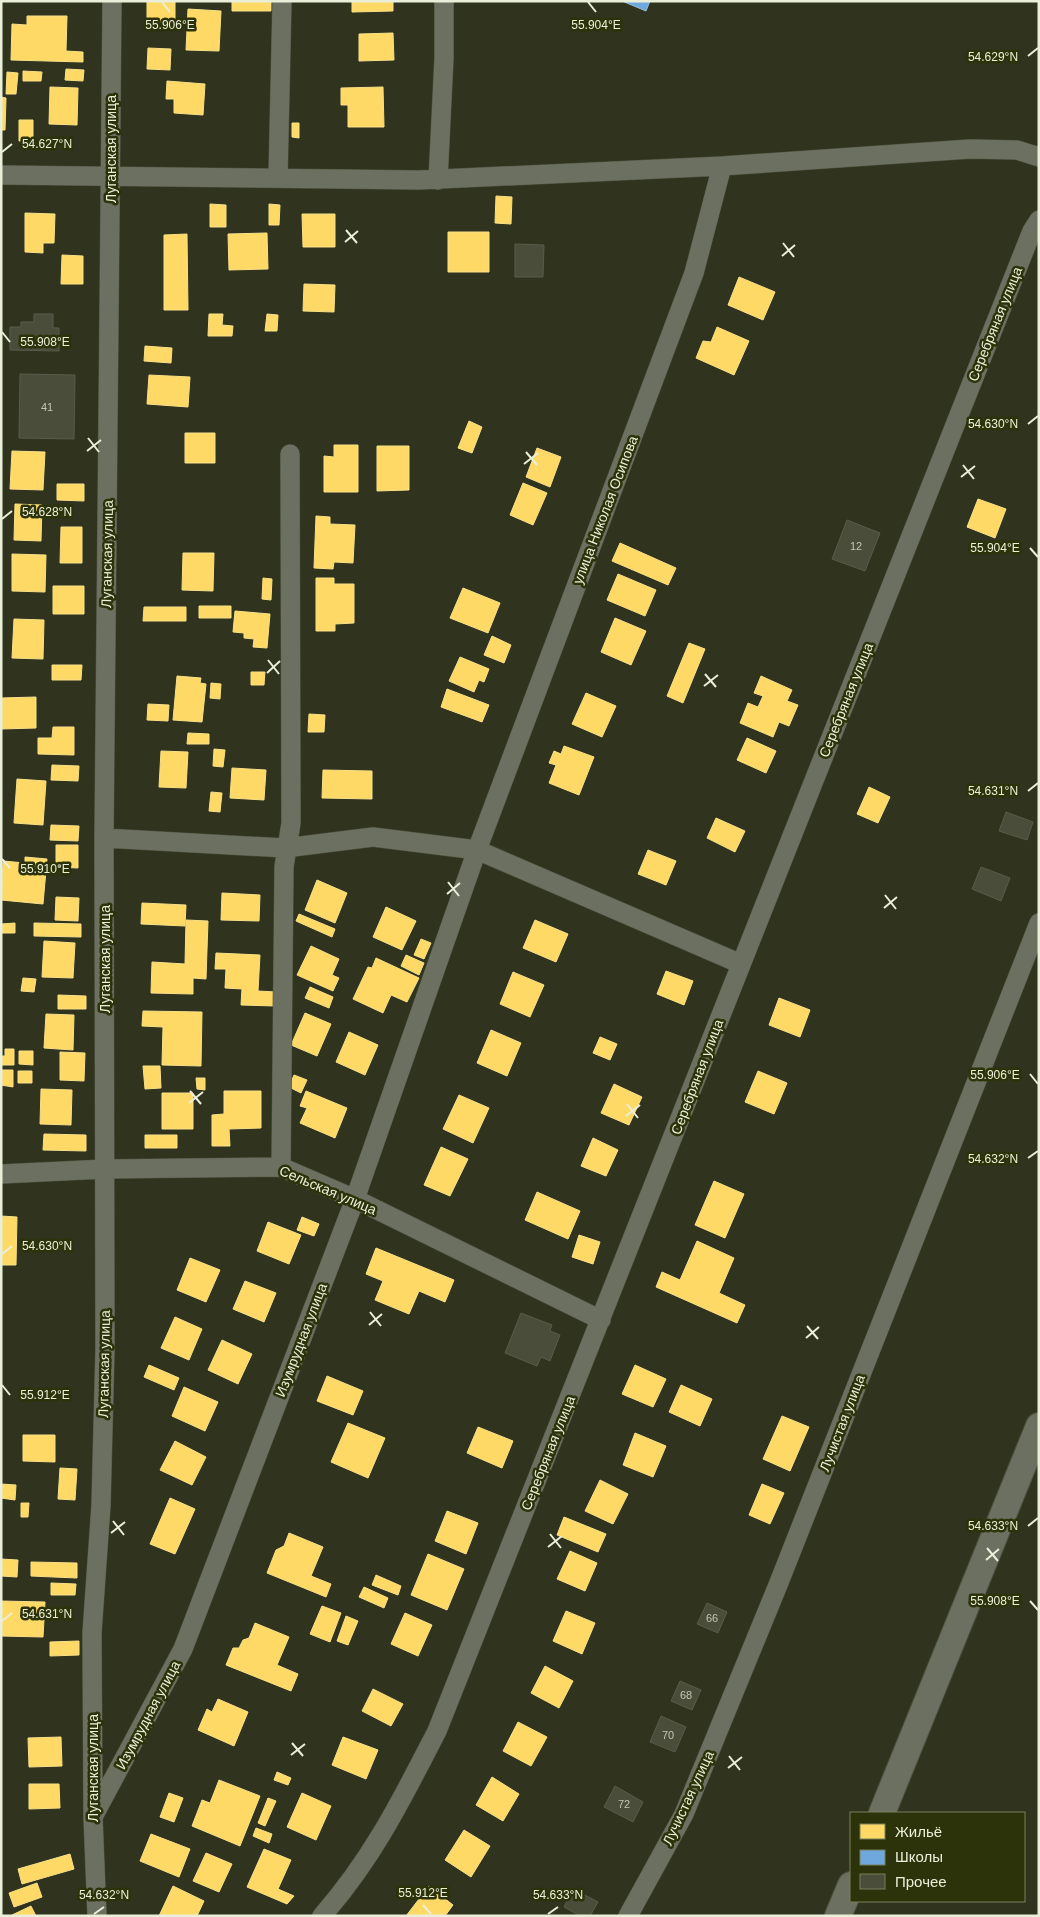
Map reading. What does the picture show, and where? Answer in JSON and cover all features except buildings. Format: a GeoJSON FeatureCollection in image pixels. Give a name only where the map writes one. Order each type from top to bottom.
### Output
{"type":"FeatureCollection","features":[{"type":"Feature","properties":{"kind":"main road"},"geometry":{"type":"LineString","coordinates":[[882,1812],[1039,1426]]}},
{"type":"Feature","properties":{"kind":"main road"},"geometry":{"type":"LineString","coordinates":[[838,1916],[850,1887]]}},
{"type":"Feature","properties":{"kind":"street","name":"Луганская улица"},"geometry":{"type":"LineString","coordinates":[[97,1916],[93,1817],[92,1633],[101,1505],[105,1349],[104,838],[112,1]]}},
{"type":"Feature","properties":{"kind":"street"},"geometry":{"type":"LineString","coordinates":[[278,178],[282,1]]}},
{"type":"Feature","properties":{"kind":"street"},"geometry":{"type":"LineString","coordinates":[[438,180],[444,58],[444,1]]}},
{"type":"Feature","properties":{"kind":"street"},"geometry":{"type":"LineString","coordinates":[[1,175],[438,180],[722,166],[970,149],[1016,150],[1039,156]]}},
{"type":"Feature","properties":{"kind":"street","name":"улица Николая Осипова"},"geometry":{"type":"LineString","coordinates":[[477,850],[694,273],[722,166]]}},
{"type":"Feature","properties":{"kind":"street","name":"Серебряная улица"},"geometry":{"type":"LineString","coordinates":[[322,1916],[351,1883],[386,1829],[437,1731],[1029,240],[1039,220]]}},
{"type":"Feature","properties":{"kind":"street"},"geometry":{"type":"LineString","coordinates":[[281,1167],[285,848],[291,823],[290,454]]}},
{"type":"Feature","properties":{"kind":"street"},"geometry":{"type":"LineString","coordinates":[[104,838],[285,848],[373,837],[477,850],[741,964]]}},
{"type":"Feature","properties":{"kind":"street","name":"Изумрудная улица"},"geometry":{"type":"LineString","coordinates":[[93,1817],[182,1649],[355,1199],[477,850]]}},
{"type":"Feature","properties":{"kind":"street","name":"Лучистая улица"},"geometry":{"type":"LineString","coordinates":[[628,1916],[684,1814],[778,1585],[1039,923]]}},
{"type":"Feature","properties":{"kind":"street","name":"Сельская улица"},"geometry":{"type":"LineString","coordinates":[[1,1174],[105,1169],[281,1167],[355,1199],[601,1320]]}}]}
